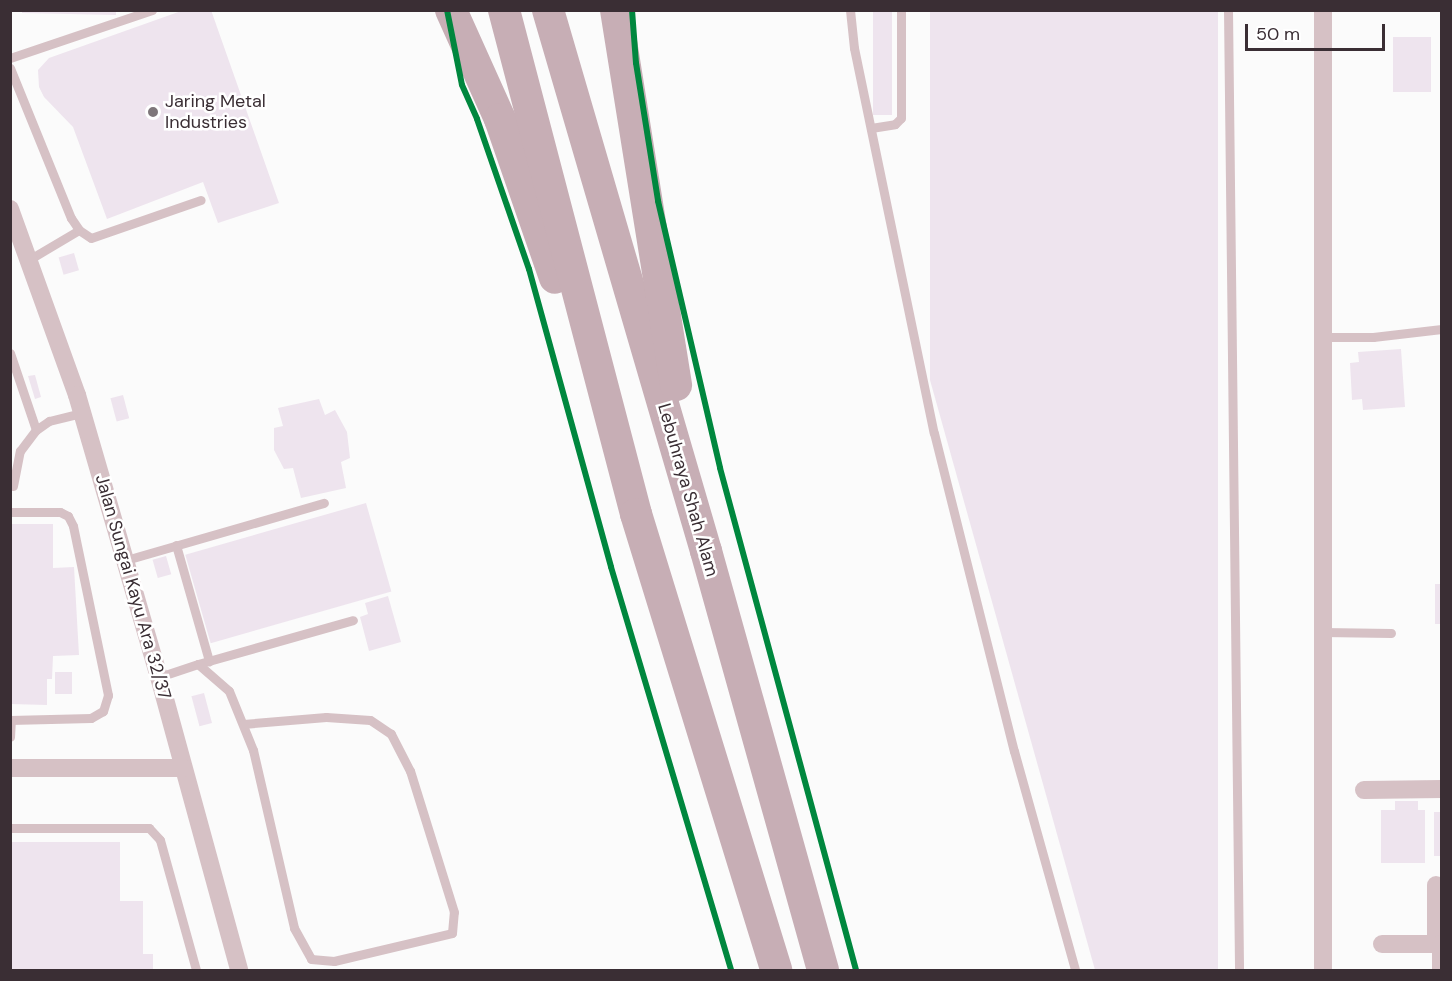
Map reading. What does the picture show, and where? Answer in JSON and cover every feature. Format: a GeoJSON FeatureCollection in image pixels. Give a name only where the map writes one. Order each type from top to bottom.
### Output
{"type":"FeatureCollection","features":[{"type":"Feature","properties":{"kind":"highway"},"geometry":{"type":"LineString","coordinates":[[451,10],[500,119],[636,514],[776,970]]}},
{"type":"Feature","properties":{"kind":"highway"},"geometry":{"type":"LineString","coordinates":[[504,10],[636,514]]}},
{"type":"Feature","properties":{"kind":"highway","name":"Lebuhraya Shah Alam"},"geometry":{"type":"LineString","coordinates":[[548,10],[706,551],[823,970]]}},
{"type":"Feature","properties":{"kind":"highway"},"geometry":{"type":"LineString","coordinates":[[616,10],[676,386],[706,551]]}},
{"type":"Feature","properties":{"kind":"street"},"geometry":{"type":"LineString","coordinates":[[1323,10],[1323,970]]}},
{"type":"Feature","properties":{"kind":"street","name":"Jalan Sungai Kayu Ara 32/37"},"geometry":{"type":"LineString","coordinates":[[10,209],[30,259],[81,413],[126,560],[239,970]]}},
{"type":"Feature","properties":{"kind":"street"},"geometry":{"type":"LineString","coordinates":[[10,768],[183,768]]}},
{"type":"Feature","properties":{"kind":"street"},"geometry":{"type":"LineString","coordinates":[[1364,790],[1442,789]]}},
{"type":"Feature","properties":{"kind":"street"},"geometry":{"type":"LineString","coordinates":[[1436,885],[1441,970]]}},
{"type":"Feature","properties":{"kind":"street"},"geometry":{"type":"LineString","coordinates":[[1382,944],[1439,944]]}},
{"type":"Feature","properties":{"kind":"lane"},"geometry":{"type":"LineString","coordinates":[[10,58],[152,10]]}},
{"type":"Feature","properties":{"kind":"lane"},"geometry":{"type":"LineString","coordinates":[[850,10],[871,128],[934,433],[1014,751],[1076,970]]}},
{"type":"Feature","properties":{"kind":"lane"},"geometry":{"type":"LineString","coordinates":[[871,128],[895,124],[901,117],[901,10]]}},
{"type":"Feature","properties":{"kind":"lane"},"geometry":{"type":"LineString","coordinates":[[1228,10],[1239,970]]}},
{"type":"Feature","properties":{"kind":"lane"},"geometry":{"type":"LineString","coordinates":[[10,68],[71,218],[79,230],[91,238],[201,200]]}},
{"type":"Feature","properties":{"kind":"lane"},"geometry":{"type":"LineString","coordinates":[[30,259],[79,230]]}},
{"type":"Feature","properties":{"kind":"lane"},"geometry":{"type":"LineString","coordinates":[[1323,337],[1373,337],[1442,330]]}},
{"type":"Feature","properties":{"kind":"lane"},"geometry":{"type":"LineString","coordinates":[[10,353],[36,430]]}},
{"type":"Feature","properties":{"kind":"lane"},"geometry":{"type":"LineString","coordinates":[[13,486],[20,451],[36,430],[49,421],[81,413]]}},
{"type":"Feature","properties":{"kind":"lane"},"geometry":{"type":"LineString","coordinates":[[126,560],[324,503]]}},
{"type":"Feature","properties":{"kind":"lane"},"geometry":{"type":"LineString","coordinates":[[10,512],[60,512],[68,516],[73,526],[108,695],[103,711],[91,718],[11,720],[10,737]]}},
{"type":"Feature","properties":{"kind":"lane"},"geometry":{"type":"LineString","coordinates":[[176,545],[209,661]]}},
{"type":"Feature","properties":{"kind":"lane"},"geometry":{"type":"LineString","coordinates":[[159,677],[354,620]]}},
{"type":"Feature","properties":{"kind":"lane"},"geometry":{"type":"LineString","coordinates":[[1323,632],[1391,633]]}},
{"type":"Feature","properties":{"kind":"lane"},"geometry":{"type":"LineString","coordinates":[[198,664],[229,691],[253,750],[294,928],[311,959],[334,961],[452,933],[454,912],[410,771],[391,734],[370,720],[326,717],[243,724]]}},
{"type":"Feature","properties":{"kind":"lane"},"geometry":{"type":"LineString","coordinates":[[10,828],[149,828],[160,840],[196,970]]}},
{"type":"Feature","properties":{"kind":"building"},"geometry":{"type":"Polygon","coordinates":[[[22,10],[116,10],[116,15],[22,13],[22,10]]]}},
{"type":"Feature","properties":{"kind":"building","name":"Jaring Metal Industries"},"geometry":{"type":"Polygon","coordinates":[[[184,10],[211,10],[279,203],[218,223],[203,182],[107,219],[73,127],[44,97],[39,87],[38,70],[49,58],[184,10]]]}},
{"type":"Feature","properties":{"kind":"building"},"geometry":{"type":"Polygon","coordinates":[[[873,10],[892,10],[892,115],[873,115],[873,10]]]}},
{"type":"Feature","properties":{"kind":"building"},"geometry":{"type":"Polygon","coordinates":[[[930,10],[1218,10],[1218,970],[1095,970],[930,380],[930,10]]]}},
{"type":"Feature","properties":{"kind":"building"},"geometry":{"type":"Polygon","coordinates":[[[1393,37],[1431,37],[1431,92],[1393,92],[1393,37]]]}},
{"type":"Feature","properties":{"kind":"building"},"geometry":{"type":"Polygon","coordinates":[[[74,253],[79,270],[64,275],[59,257],[74,253]]]}},
{"type":"Feature","properties":{"kind":"building"},"geometry":{"type":"Polygon","coordinates":[[[1401,349],[1405,407],[1363,410],[1362,399],[1352,400],[1350,363],[1359,362],[1358,352],[1401,349]]]}},
{"type":"Feature","properties":{"kind":"building"},"geometry":{"type":"Polygon","coordinates":[[[35,375],[41,397],[35,399],[28,376],[35,375]]]}},
{"type":"Feature","properties":{"kind":"building"},"geometry":{"type":"Polygon","coordinates":[[[123,395],[129,418],[117,422],[110,398],[123,395]]]}},
{"type":"Feature","properties":{"kind":"building"},"geometry":{"type":"Polygon","coordinates":[[[319,399],[325,415],[335,410],[347,432],[350,458],[341,462],[346,488],[301,498],[293,468],[284,469],[274,450],[274,428],[283,426],[278,408],[319,399]]]}},
{"type":"Feature","properties":{"kind":"building"},"geometry":{"type":"Polygon","coordinates":[[[366,503],[391,591],[211,643],[185,555],[366,503]]]}},
{"type":"Feature","properties":{"kind":"building"},"geometry":{"type":"Polygon","coordinates":[[[10,524],[53,524],[53,568],[74,567],[79,655],[53,656],[52,679],[47,679],[47,705],[10,704],[10,524]]]}},
{"type":"Feature","properties":{"kind":"building"},"geometry":{"type":"Polygon","coordinates":[[[166,556],[171,574],[158,578],[153,560],[166,556]]]}},
{"type":"Feature","properties":{"kind":"building"},"geometry":{"type":"Polygon","coordinates":[[[1435,584],[1442,584],[1442,624],[1435,624],[1435,584]]]}},
{"type":"Feature","properties":{"kind":"building"},"geometry":{"type":"Polygon","coordinates":[[[388,596],[401,642],[369,651],[360,617],[368,614],[365,603],[388,596]]]}},
{"type":"Feature","properties":{"kind":"building"},"geometry":{"type":"Polygon","coordinates":[[[55,672],[72,672],[72,694],[55,694],[55,672]]]}},
{"type":"Feature","properties":{"kind":"building"},"geometry":{"type":"Polygon","coordinates":[[[204,693],[212,723],[199,726],[191,696],[204,693]]]}},
{"type":"Feature","properties":{"kind":"building"},"geometry":{"type":"Polygon","coordinates":[[[1395,801],[1418,801],[1418,810],[1425,810],[1425,863],[1381,863],[1381,810],[1395,810],[1395,801]]]}},
{"type":"Feature","properties":{"kind":"building"},"geometry":{"type":"Polygon","coordinates":[[[1434,812],[1442,812],[1442,856],[1434,856],[1434,812]]]}},
{"type":"Feature","properties":{"kind":"building"},"geometry":{"type":"Polygon","coordinates":[[[10,842],[120,842],[120,901],[143,901],[143,954],[153,954],[153,970],[10,970],[10,842]]]}},
{"type":"Feature","properties":{"kind":"cycle path"},"geometry":{"type":"LineString","coordinates":[[447,10],[462,85],[477,119],[529,269],[611,567],[731,970]]}},
{"type":"Feature","properties":{"kind":"cycle path"},"geometry":{"type":"LineString","coordinates":[[632,10],[636,63],[658,201],[720,468],[856,970]]}},
{"type":"Feature","properties":{"kind":"place","name":"Jaring Metal Industries"},"geometry":{"type":"Point","coordinates":[153,112]}}]}
